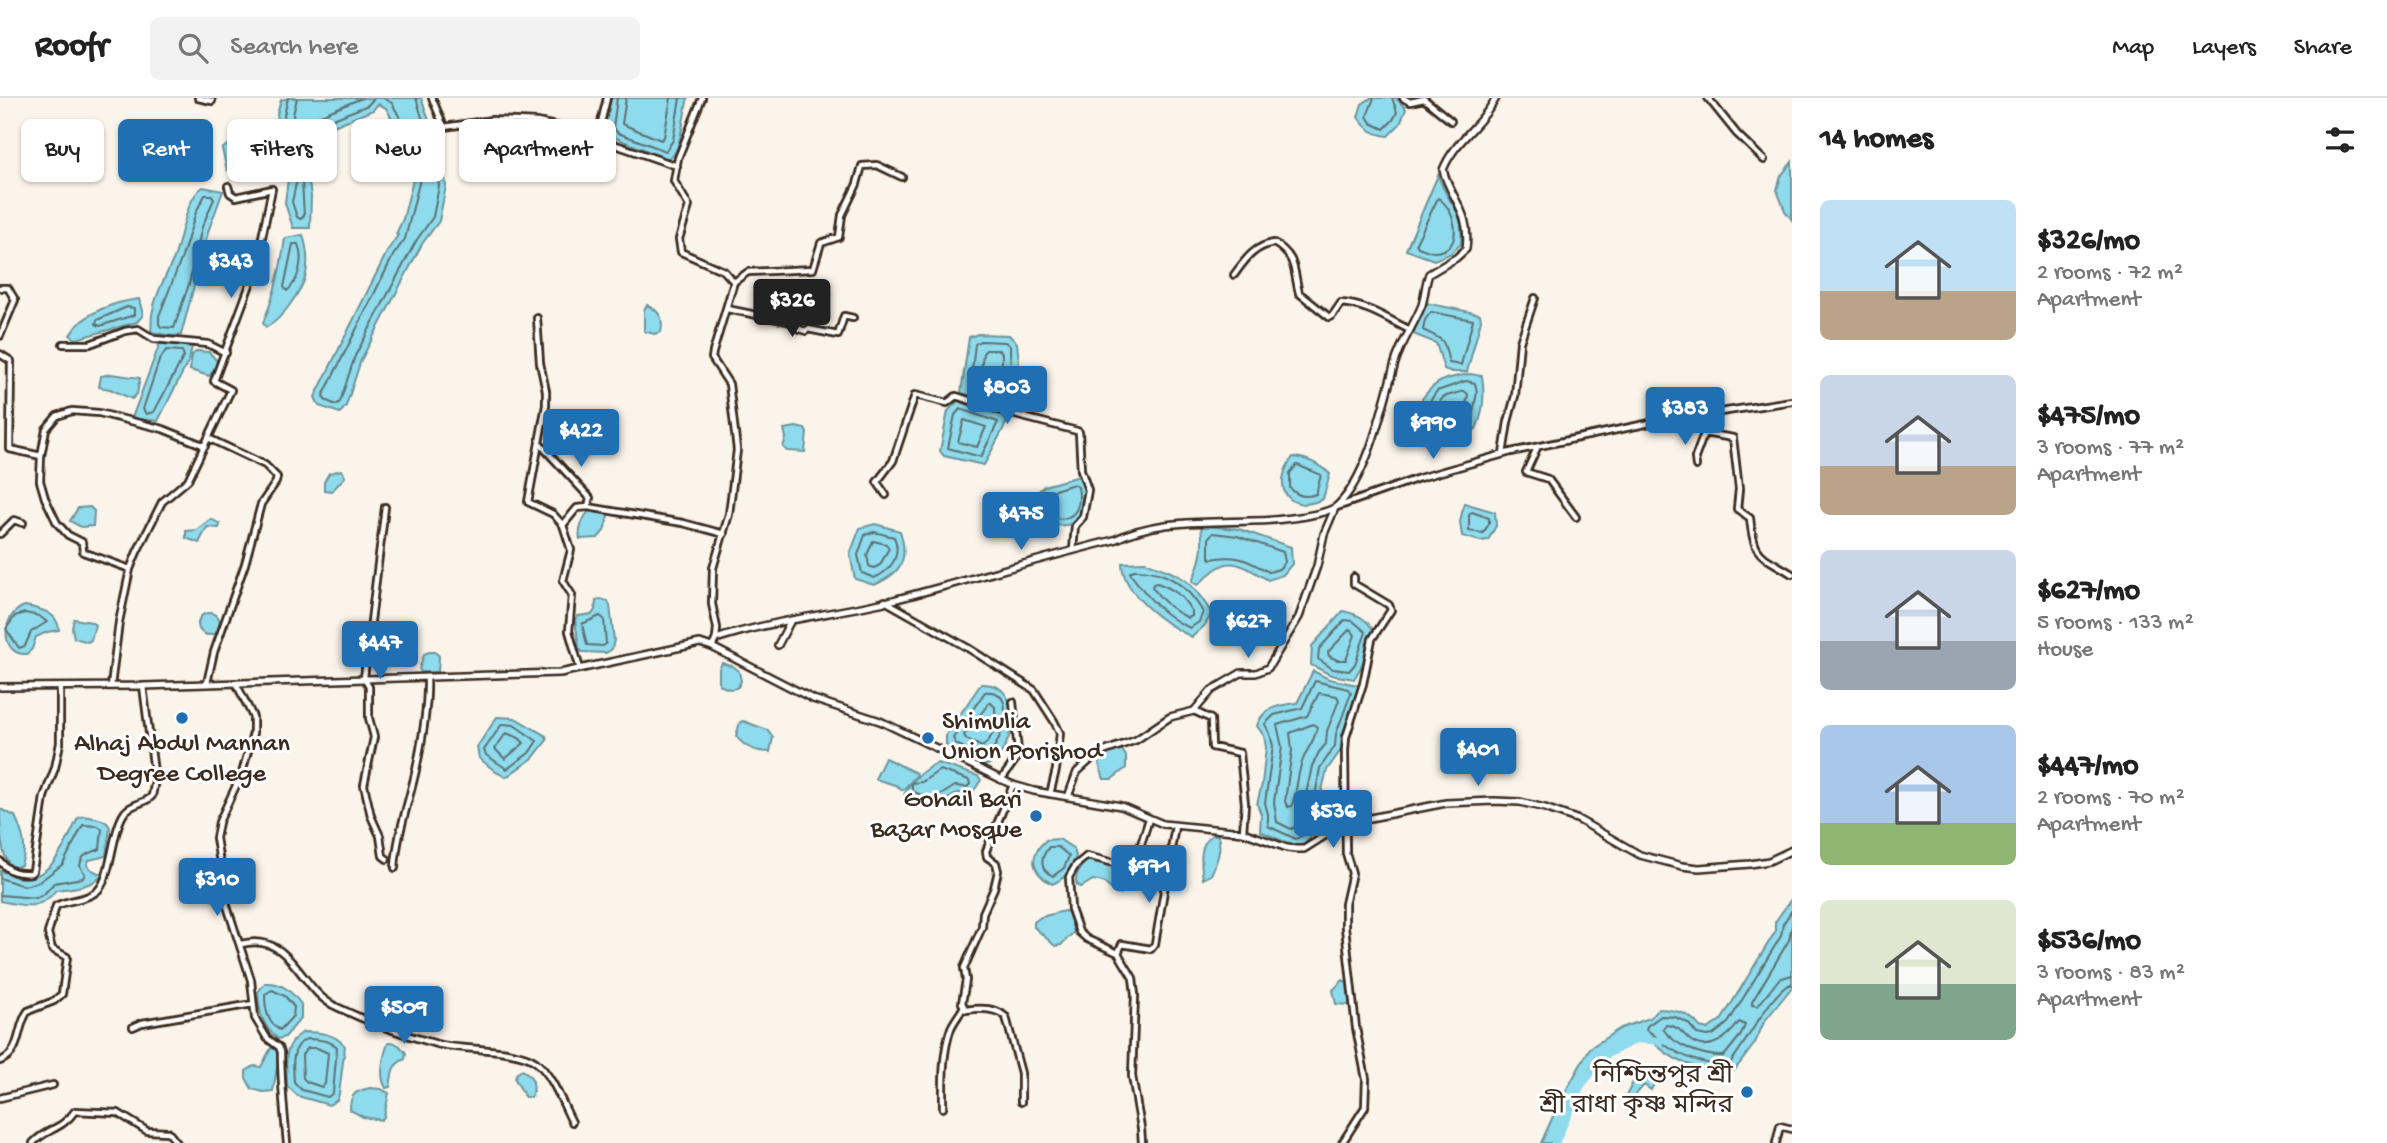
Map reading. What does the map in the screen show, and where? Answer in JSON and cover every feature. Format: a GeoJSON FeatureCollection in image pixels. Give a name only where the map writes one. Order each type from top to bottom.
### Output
{"type":"FeatureCollection","features":[{"type":"Feature","properties":{"kind":"street"},"geometry":{"type":"LineString","coordinates":[[198,98],[214,99]]}},
{"type":"Feature","properties":{"kind":"street"},"geometry":{"type":"LineString","coordinates":[[432,98],[444,127],[459,124]]}},
{"type":"Feature","properties":{"kind":"street"},"geometry":{"type":"LineString","coordinates":[[602,119],[607,98]]}},
{"type":"Feature","properties":{"kind":"street"},"geometry":{"type":"LineString","coordinates":[[702,98],[684,140],[674,181],[689,206],[679,239],[681,252],[711,263],[724,271],[734,282]]}},
{"type":"Feature","properties":{"kind":"street"},"geometry":{"type":"LineString","coordinates":[[1403,98],[1410,102],[1424,99],[1451,121]]}},
{"type":"Feature","properties":{"kind":"street"},"geometry":{"type":"LineString","coordinates":[[1068,797],[1077,772],[1097,754],[1136,740],[1170,717],[1195,711],[1219,685],[1241,673],[1264,671],[1276,657],[1298,617],[1317,566],[1324,534],[1336,507],[1360,474],[1388,394],[1396,361],[1423,302],[1429,274],[1461,254],[1467,246],[1462,209],[1447,183],[1443,168],[1450,152],[1484,118],[1496,98]]}},
{"type":"Feature","properties":{"kind":"street"},"geometry":{"type":"LineString","coordinates":[[1708,98],[1737,134],[1764,160]]}},
{"type":"Feature","properties":{"kind":"street"},"geometry":{"type":"LineString","coordinates":[[616,144],[677,166]]}},
{"type":"Feature","properties":{"kind":"street"},"geometry":{"type":"LineString","coordinates":[[712,647],[716,639],[712,604],[713,568],[729,514],[737,450],[729,384],[712,358],[734,282],[748,272],[813,269],[821,243],[839,237],[842,215],[858,184],[862,166],[877,165],[902,177]]}},
{"type":"Feature","properties":{"kind":"street"},"geometry":{"type":"LineString","coordinates":[[111,686],[119,622],[130,569],[162,502],[188,480],[231,390],[214,382],[255,271],[272,189],[236,197],[230,193],[228,186]]}},
{"type":"Feature","properties":{"kind":"street"},"geometry":{"type":"LineString","coordinates":[[1234,275],[1261,245],[1274,243],[1288,251],[1291,257],[1299,293],[1329,317],[1341,303],[1354,305],[1377,312],[1410,330]]}},
{"type":"Feature","properties":{"kind":"street"},"geometry":{"type":"LineString","coordinates":[[0,288],[8,288],[15,300],[0,336]]}},
{"type":"Feature","properties":{"kind":"street"},"geometry":{"type":"LineString","coordinates":[[1503,454],[1515,396],[1520,342],[1535,299]]}},
{"type":"Feature","properties":{"kind":"street"},"geometry":{"type":"LineString","coordinates":[[727,309],[797,323],[799,328],[806,331],[808,329],[838,335],[844,316],[853,318]]}},
{"type":"Feature","properties":{"kind":"street"},"geometry":{"type":"LineString","coordinates":[[537,318],[540,363],[546,391],[528,502],[553,514],[563,525],[571,550],[563,581],[572,595],[569,631],[580,670]]}},
{"type":"Feature","properties":{"kind":"street"},"geometry":{"type":"LineString","coordinates":[[63,344],[89,344],[138,329],[154,339],[208,344],[226,353]]}},
{"type":"Feature","properties":{"kind":"street"},"geometry":{"type":"LineString","coordinates":[[0,354],[11,361],[10,448],[13,451],[41,456]]}},
{"type":"Feature","properties":{"kind":"street"},"geometry":{"type":"LineString","coordinates":[[886,495],[877,482],[893,461],[915,395],[947,403],[956,396],[1077,431],[1081,470],[1088,490],[1083,517],[1075,526],[1073,550]]}},
{"type":"Feature","properties":{"kind":"street"},"geometry":{"type":"LineString","coordinates":[[716,639],[745,629],[790,622],[988,576],[1114,540],[1133,531],[1202,521],[1252,521],[1318,513],[1419,478],[1503,454],[1655,422],[1792,401]]}},
{"type":"Feature","properties":{"kind":"street"},"geometry":{"type":"LineString","coordinates":[[130,569],[83,552],[82,542],[62,530],[55,521],[40,481],[46,429],[62,413],[99,413],[163,429],[205,446]]}},
{"type":"Feature","properties":{"kind":"street"},"geometry":{"type":"LineString","coordinates":[[1696,466],[1695,458],[1711,415]]}},
{"type":"Feature","properties":{"kind":"street"},"geometry":{"type":"LineString","coordinates":[[1704,433],[1734,438],[1739,489],[1737,509],[1751,518],[1754,544],[1758,553],[1792,574]]}},
{"type":"Feature","properties":{"kind":"street"},"geometry":{"type":"LineString","coordinates":[[206,683],[245,564],[261,504],[277,477],[265,465],[208,438]]}},
{"type":"Feature","properties":{"kind":"street"},"geometry":{"type":"LineString","coordinates":[[539,443],[584,489],[590,498],[589,508]]}},
{"type":"Feature","properties":{"kind":"street"},"geometry":{"type":"LineString","coordinates":[[1537,448],[1526,472],[1548,479],[1576,517]]}},
{"type":"Feature","properties":{"kind":"street"},"geometry":{"type":"LineString","coordinates":[[386,507],[364,678],[369,687],[369,718],[374,737],[364,785],[383,856],[387,859]]}},
{"type":"Feature","properties":{"kind":"street"},"geometry":{"type":"LineString","coordinates":[[563,525],[577,508],[589,508],[683,523],[724,534]]}},
{"type":"Feature","properties":{"kind":"street"},"geometry":{"type":"LineString","coordinates":[[0,534],[14,520],[23,523]]}},
{"type":"Feature","properties":{"kind":"street"},"geometry":{"type":"LineString","coordinates":[[1342,1143],[1365,1107],[1366,1079],[1356,1028],[1345,927],[1345,904],[1352,873],[1346,853],[1346,737],[1363,684],[1372,639],[1391,610],[1389,605],[1354,584],[1354,577]]}},
{"type":"Feature","properties":{"kind":"street"},"geometry":{"type":"LineString","coordinates":[[885,601],[968,648],[1034,690],[1059,733],[1055,777],[1050,794]]}},
{"type":"Feature","properties":{"kind":"street"},"geometry":{"type":"LineString","coordinates":[[778,645],[790,622]]}},
{"type":"Feature","properties":{"kind":"street"},"geometry":{"type":"LineString","coordinates":[[0,687],[143,686],[580,670],[700,643],[813,699],[880,721],[1013,785],[1121,806],[1163,824],[1243,832],[1287,848],[1304,849],[1345,823],[1446,803],[1520,802],[1579,820],[1640,855],[1682,866],[1699,868],[1750,864],[1769,861],[1792,850]]}},
{"type":"Feature","properties":{"kind":"street"},"geometry":{"type":"LineString","coordinates":[[395,868],[398,836],[417,766],[427,677]]}},
{"type":"Feature","properties":{"kind":"street"},"geometry":{"type":"LineString","coordinates":[[236,683],[253,717],[253,733],[242,773],[219,822],[216,838],[227,906],[251,980],[255,1018],[267,1038],[279,1047],[281,1052],[281,1093],[287,1143]]}},
{"type":"Feature","properties":{"kind":"street"},"geometry":{"type":"LineString","coordinates":[[0,1061],[6,1059],[18,1044],[21,1023],[28,1011],[54,1002],[62,994],[67,957],[52,949],[48,933],[56,906],[86,898],[103,886],[120,820],[130,807],[152,796],[155,780],[143,686]]}},
{"type":"Feature","properties":{"kind":"street"},"geometry":{"type":"LineString","coordinates":[[0,861],[6,868],[20,874],[33,871],[44,797],[58,757],[60,687]]}},
{"type":"Feature","properties":{"kind":"street"},"geometry":{"type":"LineString","coordinates":[[1002,780],[1016,759],[1018,751],[1013,702]]}},
{"type":"Feature","properties":{"kind":"street"},"geometry":{"type":"LineString","coordinates":[[1195,711],[1211,719],[1212,747],[1240,753],[1245,804],[1243,832]]}},
{"type":"Feature","properties":{"kind":"street"},"geometry":{"type":"LineString","coordinates":[[943,1108],[943,1074],[947,1045],[952,1025],[963,1008],[964,968],[982,927],[983,913],[997,878],[996,863],[987,857],[986,851],[1013,785]]}},
{"type":"Feature","properties":{"kind":"street"},"geometry":{"type":"LineString","coordinates":[[1142,1143],[1142,1128],[1132,1076],[1133,978],[1118,953],[1087,939],[1079,932],[1071,909],[1069,877],[1076,865],[1087,856],[1130,867],[1135,863],[1149,819]]}},
{"type":"Feature","properties":{"kind":"street"},"geometry":{"type":"LineString","coordinates":[[1118,953],[1122,944],[1151,949],[1155,944],[1175,826]]}},
{"type":"Feature","properties":{"kind":"street"},"geometry":{"type":"LineString","coordinates":[[241,944],[256,941],[286,954],[319,996],[342,1010],[436,1043],[512,1053],[538,1063],[572,1122]]}},
{"type":"Feature","properties":{"kind":"street"},"geometry":{"type":"LineString","coordinates":[[133,1027],[229,1006],[253,1004]]}},
{"type":"Feature","properties":{"kind":"street"},"geometry":{"type":"LineString","coordinates":[[963,1008],[987,1009],[1003,1013],[1006,1017],[1021,1073],[1021,1102]]}},
{"type":"Feature","properties":{"kind":"street"},"geometry":{"type":"LineString","coordinates":[[0,1098],[53,1085]]}},
{"type":"Feature","properties":{"kind":"street"},"geometry":{"type":"LineString","coordinates":[[33,1143],[43,1134],[53,1131],[67,1121],[75,1111],[118,1113],[147,1131],[168,1132],[177,1143]]}},
{"type":"Feature","properties":{"kind":"street"},"geometry":{"type":"LineString","coordinates":[[1776,1143],[1780,1126],[1792,1129]]}},
{"type":"Feature","properties":{"kind":"water"},"geometry":{"type":"Polygon","coordinates":[[[421,98],[428,119],[392,119],[386,108],[378,104],[373,110],[337,125],[337,119],[278,119],[281,100],[421,98]]]}},
{"type":"Feature","properties":{"kind":"water"},"geometry":{"type":"Polygon","coordinates":[[[611,98],[688,98],[679,141],[669,158],[658,157],[618,139],[616,119],[606,119],[611,98]]]}},
{"type":"Feature","properties":{"kind":"water"},"geometry":{"type":"Polygon","coordinates":[[[1371,98],[1396,98],[1406,109],[1400,124],[1388,136],[1370,130],[1358,117],[1362,104],[1371,98]]]}},
{"type":"Feature","properties":{"kind":"water"},"geometry":{"type":"Polygon","coordinates":[[[227,145],[227,170],[222,149],[227,145]]]}},
{"type":"Feature","properties":{"kind":"water"},"geometry":{"type":"Polygon","coordinates":[[[1792,162],[1792,220],[1785,211],[1777,190],[1781,176],[1792,162]]]}},
{"type":"Feature","properties":{"kind":"water"},"geometry":{"type":"Polygon","coordinates":[[[1438,175],[1458,214],[1462,232],[1461,244],[1450,254],[1434,260],[1406,250],[1438,175]]]}},
{"type":"Feature","properties":{"kind":"water"},"geometry":{"type":"Polygon","coordinates":[[[445,179],[446,186],[439,221],[422,244],[361,360],[346,406],[340,413],[319,406],[315,397],[398,235],[396,234],[403,219],[412,182],[445,182],[445,179]]]}},
{"type":"Feature","properties":{"kind":"water"},"geometry":{"type":"Polygon","coordinates":[[[288,182],[309,182],[310,228],[293,228],[285,203],[288,182]]]}},
{"type":"Feature","properties":{"kind":"water"},"geometry":{"type":"Polygon","coordinates":[[[203,187],[223,191],[209,229],[181,335],[151,332],[156,300],[174,258],[188,209],[197,192],[203,187]]]}},
{"type":"Feature","properties":{"kind":"water"},"geometry":{"type":"Polygon","coordinates":[[[303,235],[307,259],[304,280],[284,312],[266,327],[263,323],[277,281],[285,238],[303,235]]]}},
{"type":"Feature","properties":{"kind":"water"},"geometry":{"type":"Polygon","coordinates":[[[139,299],[143,315],[137,322],[76,339],[70,335],[91,314],[139,299]]]}},
{"type":"Feature","properties":{"kind":"water"},"geometry":{"type":"Polygon","coordinates":[[[1426,303],[1480,314],[1481,320],[1467,372],[1444,369],[1436,343],[1413,334],[1426,303]]]}},
{"type":"Feature","properties":{"kind":"water"},"geometry":{"type":"Polygon","coordinates":[[[647,305],[660,316],[661,332],[654,334],[644,331],[644,310],[647,305]]]}},
{"type":"Feature","properties":{"kind":"water"},"geometry":{"type":"Polygon","coordinates":[[[978,334],[1009,335],[1017,343],[1019,362],[1015,406],[1007,407],[961,393],[969,337],[978,334]]]}},
{"type":"Feature","properties":{"kind":"water"},"geometry":{"type":"Polygon","coordinates":[[[160,343],[192,347],[189,360],[158,421],[132,418],[160,343]]]}},
{"type":"Feature","properties":{"kind":"water"},"geometry":{"type":"Polygon","coordinates":[[[197,351],[209,352],[217,361],[217,366],[209,376],[190,370],[192,355],[197,351]]]}},
{"type":"Feature","properties":{"kind":"water"},"geometry":{"type":"Polygon","coordinates":[[[111,374],[140,378],[137,394],[132,399],[99,387],[101,376],[111,374]]]}},
{"type":"Feature","properties":{"kind":"water"},"geometry":{"type":"Polygon","coordinates":[[[1470,374],[1482,376],[1483,383],[1484,397],[1476,429],[1455,436],[1438,434],[1427,421],[1422,399],[1432,387],[1443,380],[1470,374]]]}},
{"type":"Feature","properties":{"kind":"water"},"geometry":{"type":"Polygon","coordinates":[[[958,401],[1009,418],[984,465],[944,456],[940,451],[948,411],[958,401]]]}},
{"type":"Feature","properties":{"kind":"water"},"geometry":{"type":"Polygon","coordinates":[[[784,429],[805,429],[807,433],[805,452],[787,451],[783,447],[786,438],[784,429]]]}},
{"type":"Feature","properties":{"kind":"water"},"geometry":{"type":"Polygon","coordinates":[[[1293,457],[1313,462],[1330,474],[1323,499],[1301,503],[1293,501],[1287,495],[1283,488],[1283,478],[1293,457]]]}},
{"type":"Feature","properties":{"kind":"water"},"geometry":{"type":"Polygon","coordinates":[[[342,470],[345,477],[332,491],[324,490],[324,482],[329,473],[342,470]]]}},
{"type":"Feature","properties":{"kind":"water"},"geometry":{"type":"Polygon","coordinates":[[[1083,475],[1084,503],[1081,514],[1075,521],[1067,525],[1057,525],[1044,522],[1030,514],[1030,500],[1044,486],[1083,475]]]}},
{"type":"Feature","properties":{"kind":"water"},"geometry":{"type":"Polygon","coordinates":[[[1464,503],[1495,512],[1496,526],[1488,540],[1480,541],[1462,536],[1460,522],[1464,503]]]}},
{"type":"Feature","properties":{"kind":"water"},"geometry":{"type":"Polygon","coordinates":[[[90,507],[94,511],[93,526],[81,527],[70,521],[78,508],[90,507]]]}},
{"type":"Feature","properties":{"kind":"water"},"geometry":{"type":"Polygon","coordinates":[[[590,511],[607,514],[604,531],[598,538],[580,539],[582,524],[590,511]]]}},
{"type":"Feature","properties":{"kind":"water"},"geometry":{"type":"Polygon","coordinates":[[[211,519],[220,524],[219,528],[207,527],[199,543],[186,538],[186,531],[196,530],[211,519]]]}},
{"type":"Feature","properties":{"kind":"water"},"geometry":{"type":"Polygon","coordinates":[[[875,524],[900,531],[904,550],[897,570],[874,585],[855,579],[850,554],[860,528],[875,524]]]}},
{"type":"Feature","properties":{"kind":"water"},"geometry":{"type":"Polygon","coordinates":[[[1201,526],[1239,529],[1291,547],[1292,564],[1283,575],[1268,580],[1231,563],[1208,575],[1198,585],[1192,582],[1201,555],[1201,526]]]}},
{"type":"Feature","properties":{"kind":"water"},"geometry":{"type":"Polygon","coordinates":[[[1145,562],[1168,571],[1191,585],[1212,614],[1192,637],[1148,608],[1130,586],[1122,563],[1145,562]]]}},
{"type":"Feature","properties":{"kind":"water"},"geometry":{"type":"Polygon","coordinates":[[[596,601],[608,601],[610,606],[614,640],[612,649],[606,653],[582,652],[579,648],[575,619],[592,614],[596,601]]]}},
{"type":"Feature","properties":{"kind":"water"},"geometry":{"type":"Polygon","coordinates":[[[25,606],[52,615],[59,630],[36,637],[27,654],[18,653],[12,648],[6,634],[11,617],[25,606]]]}},
{"type":"Feature","properties":{"kind":"water"},"geometry":{"type":"Polygon","coordinates":[[[1343,611],[1362,618],[1374,632],[1354,679],[1331,675],[1311,665],[1312,646],[1343,611]]]}},
{"type":"Feature","properties":{"kind":"water"},"geometry":{"type":"Polygon","coordinates":[[[209,613],[219,620],[220,624],[213,634],[209,635],[199,628],[198,624],[205,614],[209,613]]]}},
{"type":"Feature","properties":{"kind":"water"},"geometry":{"type":"Polygon","coordinates":[[[74,619],[95,625],[91,640],[88,642],[74,638],[74,619]]]}},
{"type":"Feature","properties":{"kind":"water"},"geometry":{"type":"Polygon","coordinates":[[[435,652],[439,656],[438,672],[421,672],[419,669],[424,654],[435,652]]]}},
{"type":"Feature","properties":{"kind":"water"},"geometry":{"type":"Polygon","coordinates":[[[722,663],[739,671],[741,681],[738,687],[733,689],[719,684],[719,669],[722,663]]]}},
{"type":"Feature","properties":{"kind":"water"},"geometry":{"type":"Polygon","coordinates":[[[1313,671],[1329,679],[1357,685],[1359,689],[1342,736],[1343,747],[1327,770],[1310,838],[1305,844],[1296,847],[1260,831],[1261,814],[1257,804],[1266,747],[1264,736],[1257,726],[1267,711],[1297,703],[1313,671]]]}},
{"type":"Feature","properties":{"kind":"water"},"geometry":{"type":"Polygon","coordinates":[[[981,684],[996,686],[1006,695],[1011,707],[1012,722],[1003,750],[994,761],[984,766],[946,744],[946,735],[981,684]]]}},
{"type":"Feature","properties":{"kind":"water"},"geometry":{"type":"Polygon","coordinates":[[[497,717],[515,718],[546,736],[547,740],[533,758],[506,777],[479,758],[477,747],[497,717]]]}},
{"type":"Feature","properties":{"kind":"water"},"geometry":{"type":"Polygon","coordinates":[[[740,722],[768,730],[773,737],[770,752],[751,748],[739,740],[736,736],[740,722]]]}},
{"type":"Feature","properties":{"kind":"water"},"geometry":{"type":"Polygon","coordinates":[[[1120,747],[1126,756],[1126,768],[1112,779],[1104,779],[1099,764],[1100,755],[1120,747]]]}},
{"type":"Feature","properties":{"kind":"water"},"geometry":{"type":"Polygon","coordinates":[[[885,758],[916,773],[903,790],[875,779],[885,758]]]}},
{"type":"Feature","properties":{"kind":"water"},"geometry":{"type":"Polygon","coordinates":[[[938,763],[978,776],[981,780],[971,795],[958,793],[933,808],[904,795],[918,776],[938,763]]]}},
{"type":"Feature","properties":{"kind":"water"},"geometry":{"type":"Polygon","coordinates":[[[0,809],[15,816],[23,840],[21,865],[13,868],[3,850],[0,809]]]}},
{"type":"Feature","properties":{"kind":"water"},"geometry":{"type":"Polygon","coordinates":[[[84,816],[103,820],[110,828],[106,856],[89,860],[87,865],[103,875],[75,888],[56,890],[38,904],[0,901],[0,871],[23,878],[45,870],[59,855],[78,818],[84,816]]]}},
{"type":"Feature","properties":{"kind":"water"},"geometry":{"type":"Polygon","coordinates":[[[1212,835],[1218,835],[1218,855],[1211,875],[1203,879],[1202,849],[1212,835]]]}},
{"type":"Feature","properties":{"kind":"water"},"geometry":{"type":"Polygon","coordinates":[[[1059,839],[1074,849],[1076,856],[1068,873],[1052,884],[1036,869],[1034,858],[1046,840],[1059,839]]]}},
{"type":"Feature","properties":{"kind":"water"},"geometry":{"type":"Polygon","coordinates":[[[1093,860],[1120,870],[1124,882],[1121,894],[1117,894],[1103,882],[1093,880],[1081,887],[1077,885],[1079,870],[1085,862],[1093,860]]]}},
{"type":"Feature","properties":{"kind":"water"},"geometry":{"type":"Polygon","coordinates":[[[1792,898],[1792,987],[1764,1022],[1755,1043],[1734,1071],[1710,1070],[1688,1065],[1668,1054],[1650,1039],[1619,1046],[1603,1055],[1588,1071],[1555,1143],[1541,1143],[1559,1103],[1590,1048],[1621,1028],[1650,1018],[1658,1009],[1682,1013],[1700,1027],[1708,1029],[1722,1019],[1775,932],[1775,922],[1792,898]]]}},
{"type":"Feature","properties":{"kind":"water"},"geometry":{"type":"Polygon","coordinates":[[[1068,912],[1074,932],[1061,945],[1055,946],[1034,927],[1034,922],[1041,917],[1068,912]]]}},
{"type":"Feature","properties":{"kind":"water"},"geometry":{"type":"Polygon","coordinates":[[[1343,980],[1348,983],[1350,990],[1349,1005],[1336,1004],[1333,990],[1343,980]]]}},
{"type":"Feature","properties":{"kind":"water"},"geometry":{"type":"Polygon","coordinates":[[[265,983],[286,988],[301,1004],[301,1018],[285,1037],[278,1039],[262,1018],[258,992],[265,983]]]}},
{"type":"Feature","properties":{"kind":"water"},"geometry":{"type":"Polygon","coordinates":[[[303,1032],[331,1036],[345,1046],[339,1094],[337,1100],[329,1105],[298,1096],[287,1086],[288,1049],[303,1032]]]}},
{"type":"Feature","properties":{"kind":"water"},"geometry":{"type":"Polygon","coordinates":[[[393,1042],[406,1053],[405,1059],[394,1067],[390,1087],[386,1088],[382,1066],[388,1043],[393,1042]]]}},
{"type":"Feature","properties":{"kind":"water"},"geometry":{"type":"Polygon","coordinates":[[[271,1048],[276,1049],[279,1056],[273,1091],[252,1089],[246,1078],[246,1071],[254,1066],[261,1067],[271,1048]]]}},
{"type":"Feature","properties":{"kind":"water"},"geometry":{"type":"Polygon","coordinates":[[[1651,1066],[1661,1069],[1651,1090],[1644,1085],[1632,1099],[1626,1096],[1639,1070],[1651,1066]]]}},
{"type":"Feature","properties":{"kind":"water"},"geometry":{"type":"Polygon","coordinates":[[[522,1070],[533,1081],[531,1097],[525,1097],[515,1079],[516,1074],[522,1070]]]}},
{"type":"Feature","properties":{"kind":"water"},"geometry":{"type":"Polygon","coordinates":[[[370,1088],[389,1093],[381,1120],[363,1117],[350,1110],[354,1094],[370,1088]]]}},
{"type":"Feature","properties":{"kind":"waterway"},"geometry":{"type":"LineString","coordinates":[[1555,1143],[1581,1085],[1607,1054],[1637,1039],[1661,1041]]}},
{"type":"Feature","properties":{"kind":"place","name":"Alhaj Abdul Mannan Degree College"},"geometry":{"type":"Point","coordinates":[182,718]}},
{"type":"Feature","properties":{"kind":"place","name":"Shimulia Union Porishod"},"geometry":{"type":"Point","coordinates":[928,738]}},
{"type":"Feature","properties":{"kind":"place","name":"Gohail Bari Bazar Mosque"},"geometry":{"type":"Point","coordinates":[1036,816]}},
{"type":"Feature","properties":{"kind":"place","name":"নিশ্চিন্তপুর শ্রী শ্রী রাধা কৃষ্ণ মন্দির"},"geometry":{"type":"Point","coordinates":[1747,1092]}}]}
